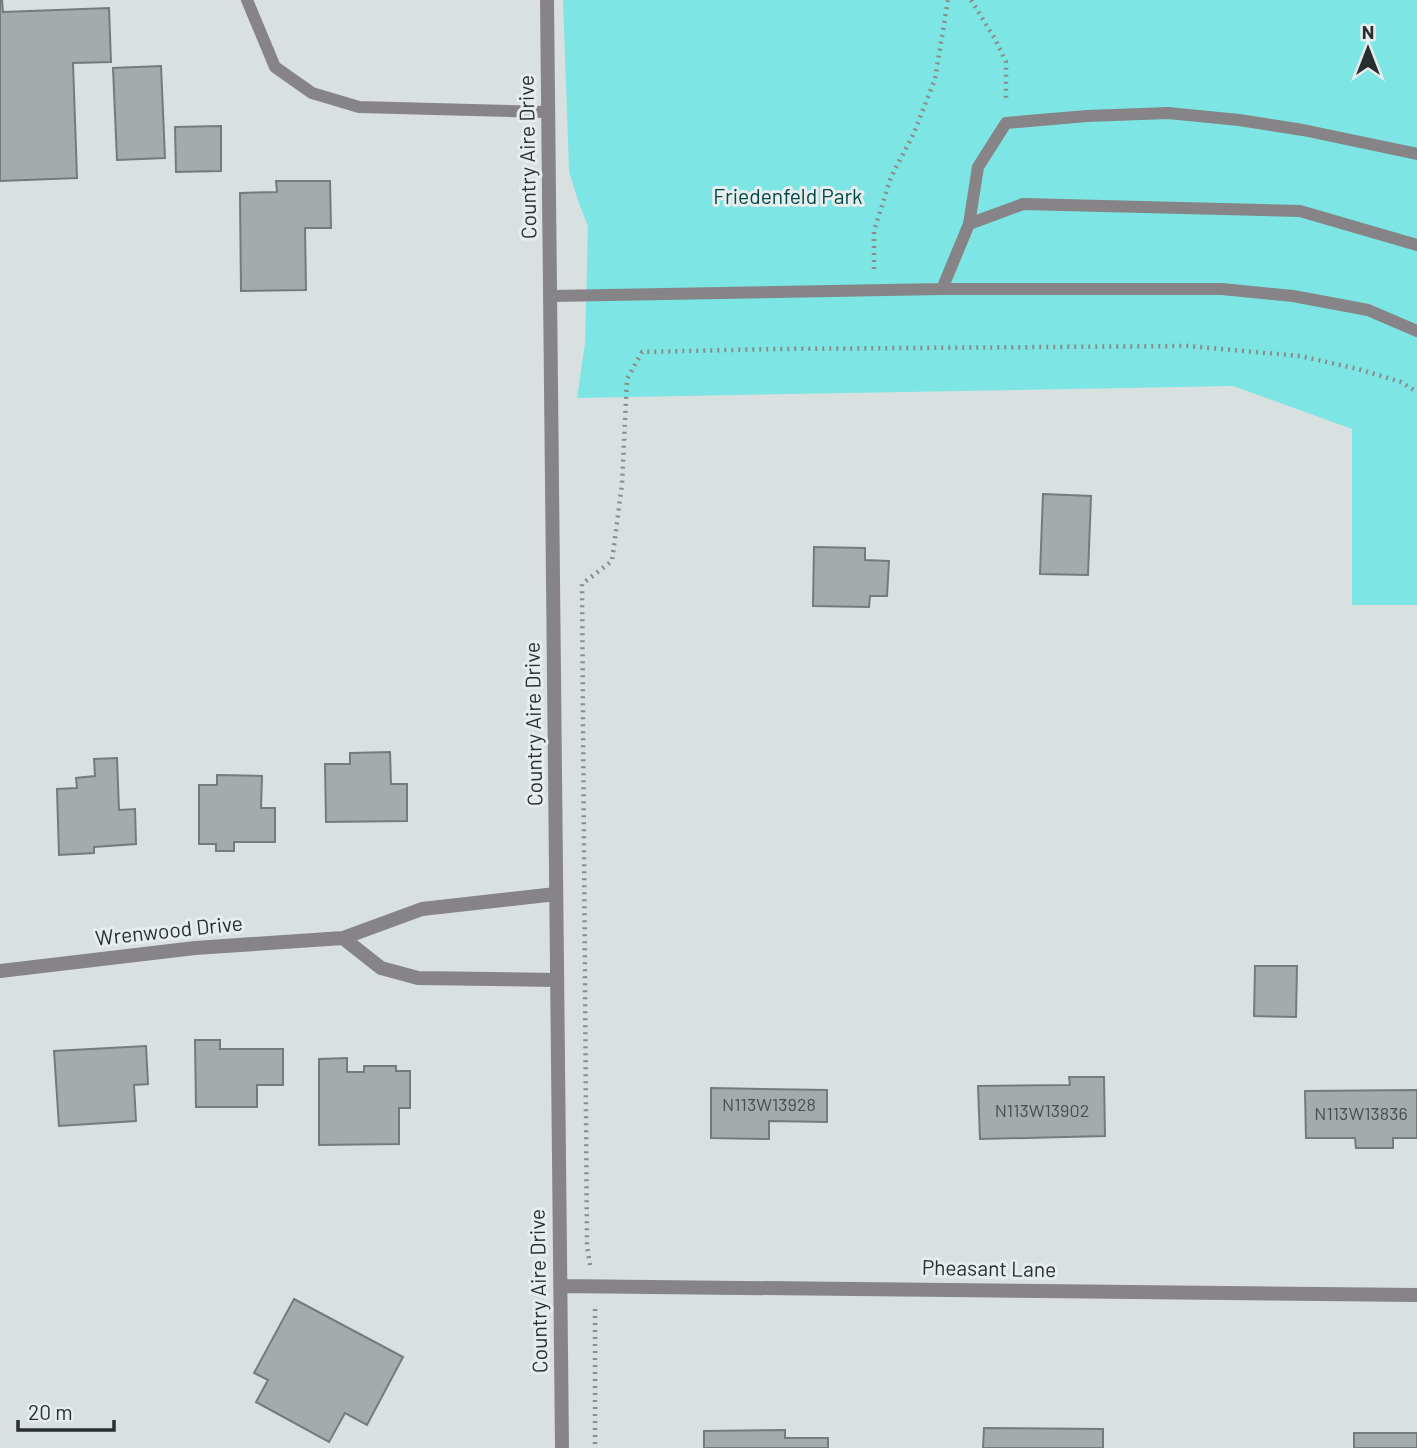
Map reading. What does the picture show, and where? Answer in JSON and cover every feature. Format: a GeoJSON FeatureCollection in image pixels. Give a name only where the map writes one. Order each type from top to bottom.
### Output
{"type":"FeatureCollection","features":[{"type":"Feature","properties":{"kind":"street","name":"Country Aire Drive"},"geometry":{"type":"LineString","coordinates":[[547,0],[562,1448]]}},
{"type":"Feature","properties":{"kind":"street","name":"Wrenwood Drive"},"geometry":{"type":"LineString","coordinates":[[0,971],[195,948],[343,938],[422,909],[556,894]]}},
{"type":"Feature","properties":{"kind":"street"},"geometry":{"type":"LineString","coordinates":[[343,938],[381,968],[418,978],[557,980]]}},
{"type":"Feature","properties":{"kind":"street","name":"Pheasant Lane"},"geometry":{"type":"LineString","coordinates":[[560,1286],[1417,1295]]}},
{"type":"Feature","properties":{"kind":"lane"},"geometry":{"type":"LineString","coordinates":[[247,0],[275,67],[312,93],[359,107],[548,113]]}},
{"type":"Feature","properties":{"kind":"lane"},"geometry":{"type":"LineString","coordinates":[[942,289],[969,224],[978,167],[1006,123],[1168,113],[1303,130],[1417,154]]}},
{"type":"Feature","properties":{"kind":"lane"},"geometry":{"type":"LineString","coordinates":[[969,224],[1023,204],[1300,211],[1417,245]]}},
{"type":"Feature","properties":{"kind":"lane"},"geometry":{"type":"LineString","coordinates":[[551,296],[942,289],[1234,290],[1293,296],[1368,310],[1417,331]]}},
{"type":"Feature","properties":{"kind":"path"},"geometry":{"type":"LineString","coordinates":[[874,291],[874,231],[891,177],[914,134],[935,79],[948,0]]}},
{"type":"Feature","properties":{"kind":"path"},"geometry":{"type":"LineString","coordinates":[[971,0],[1006,62],[1006,123]]}},
{"type":"Feature","properties":{"kind":"path"},"geometry":{"type":"LineString","coordinates":[[595,1448],[595,1313],[587,1246],[582,584],[612,561],[622,484],[627,379],[642,352],[1188,346],[1300,356],[1358,369],[1401,383],[1417,392]]}},
{"type":"Feature","properties":{"kind":"green space","name":"Friedenfeld Park"},"geometry":{"type":"Polygon","coordinates":[[[563,0],[1417,0],[1417,605],[1352,605],[1352,429],[1233,386],[577,398],[585,343],[588,226],[569,171],[563,0]]]}},
{"type":"Feature","properties":{"kind":"building"},"geometry":{"type":"Polygon","coordinates":[[[0,0],[3,12],[109,8],[111,62],[73,63],[77,178],[0,181],[0,0]]]}},
{"type":"Feature","properties":{"kind":"building"},"geometry":{"type":"Polygon","coordinates":[[[161,66],[165,158],[117,160],[113,68],[161,66]]]}},
{"type":"Feature","properties":{"kind":"building"},"geometry":{"type":"Polygon","coordinates":[[[221,126],[221,171],[176,172],[175,127],[221,126]]]}},
{"type":"Feature","properties":{"kind":"building"},"geometry":{"type":"Polygon","coordinates":[[[276,181],[330,181],[331,228],[305,228],[306,290],[241,291],[240,193],[277,192],[276,181]]]}},
{"type":"Feature","properties":{"kind":"building"},"geometry":{"type":"Polygon","coordinates":[[[1043,494],[1091,496],[1088,575],[1040,574],[1043,494]]]}},
{"type":"Feature","properties":{"kind":"building"},"geometry":{"type":"Polygon","coordinates":[[[814,547],[865,548],[865,560],[889,561],[887,596],[870,596],[869,607],[813,606],[814,547]]]}},
{"type":"Feature","properties":{"kind":"building"},"geometry":{"type":"Polygon","coordinates":[[[390,752],[391,784],[407,784],[407,821],[326,822],[325,764],[350,764],[350,753],[390,752]]]}},
{"type":"Feature","properties":{"kind":"building"},"geometry":{"type":"Polygon","coordinates":[[[117,758],[119,810],[135,809],[136,844],[94,847],[94,853],[59,855],[57,789],[77,788],[76,778],[95,776],[94,759],[117,758]]]}},
{"type":"Feature","properties":{"kind":"building"},"geometry":{"type":"Polygon","coordinates":[[[217,775],[262,776],[261,808],[275,808],[275,842],[234,842],[234,851],[216,851],[216,844],[199,844],[199,785],[217,785],[217,775]]]}},
{"type":"Feature","properties":{"kind":"building"},"geometry":{"type":"Polygon","coordinates":[[[1255,966],[1297,966],[1296,1017],[1254,1016],[1255,966]]]}},
{"type":"Feature","properties":{"kind":"building"},"geometry":{"type":"Polygon","coordinates":[[[195,1040],[220,1040],[220,1049],[283,1049],[283,1085],[257,1085],[257,1107],[196,1107],[195,1040]]]}},
{"type":"Feature","properties":{"kind":"building"},"geometry":{"type":"Polygon","coordinates":[[[146,1046],[148,1084],[134,1085],[136,1121],[59,1126],[54,1051],[146,1046]]]}},
{"type":"Feature","properties":{"kind":"building"},"geometry":{"type":"Polygon","coordinates":[[[347,1058],[347,1072],[364,1072],[364,1066],[396,1066],[396,1071],[410,1071],[410,1108],[399,1108],[399,1144],[319,1145],[319,1059],[347,1058]]]}},
{"type":"Feature","properties":{"kind":"building"},"geometry":{"type":"Polygon","coordinates":[[[1069,1077],[1104,1077],[1105,1136],[980,1139],[978,1086],[1070,1085],[1069,1077]]]}},
{"type":"Feature","properties":{"kind":"building"},"geometry":{"type":"Polygon","coordinates":[[[711,1088],[827,1090],[827,1122],[769,1121],[769,1139],[711,1138],[711,1088]]]}},
{"type":"Feature","properties":{"kind":"building"},"geometry":{"type":"Polygon","coordinates":[[[1417,1090],[1417,1138],[1393,1138],[1393,1148],[1356,1148],[1355,1138],[1306,1138],[1305,1091],[1417,1090]]]}},
{"type":"Feature","properties":{"kind":"building"},"geometry":{"type":"Polygon","coordinates":[[[294,1299],[403,1357],[367,1425],[345,1413],[329,1442],[256,1402],[268,1380],[254,1373],[294,1299]]]}},
{"type":"Feature","properties":{"kind":"building"},"geometry":{"type":"Polygon","coordinates":[[[984,1428],[1103,1429],[1103,1448],[983,1448],[984,1428]]]}},
{"type":"Feature","properties":{"kind":"building"},"geometry":{"type":"Polygon","coordinates":[[[785,1430],[785,1438],[828,1438],[828,1448],[704,1448],[704,1431],[785,1430]]]}},
{"type":"Feature","properties":{"kind":"building"},"geometry":{"type":"Polygon","coordinates":[[[1354,1433],[1417,1433],[1417,1448],[1354,1448],[1354,1433]]]}}]}
